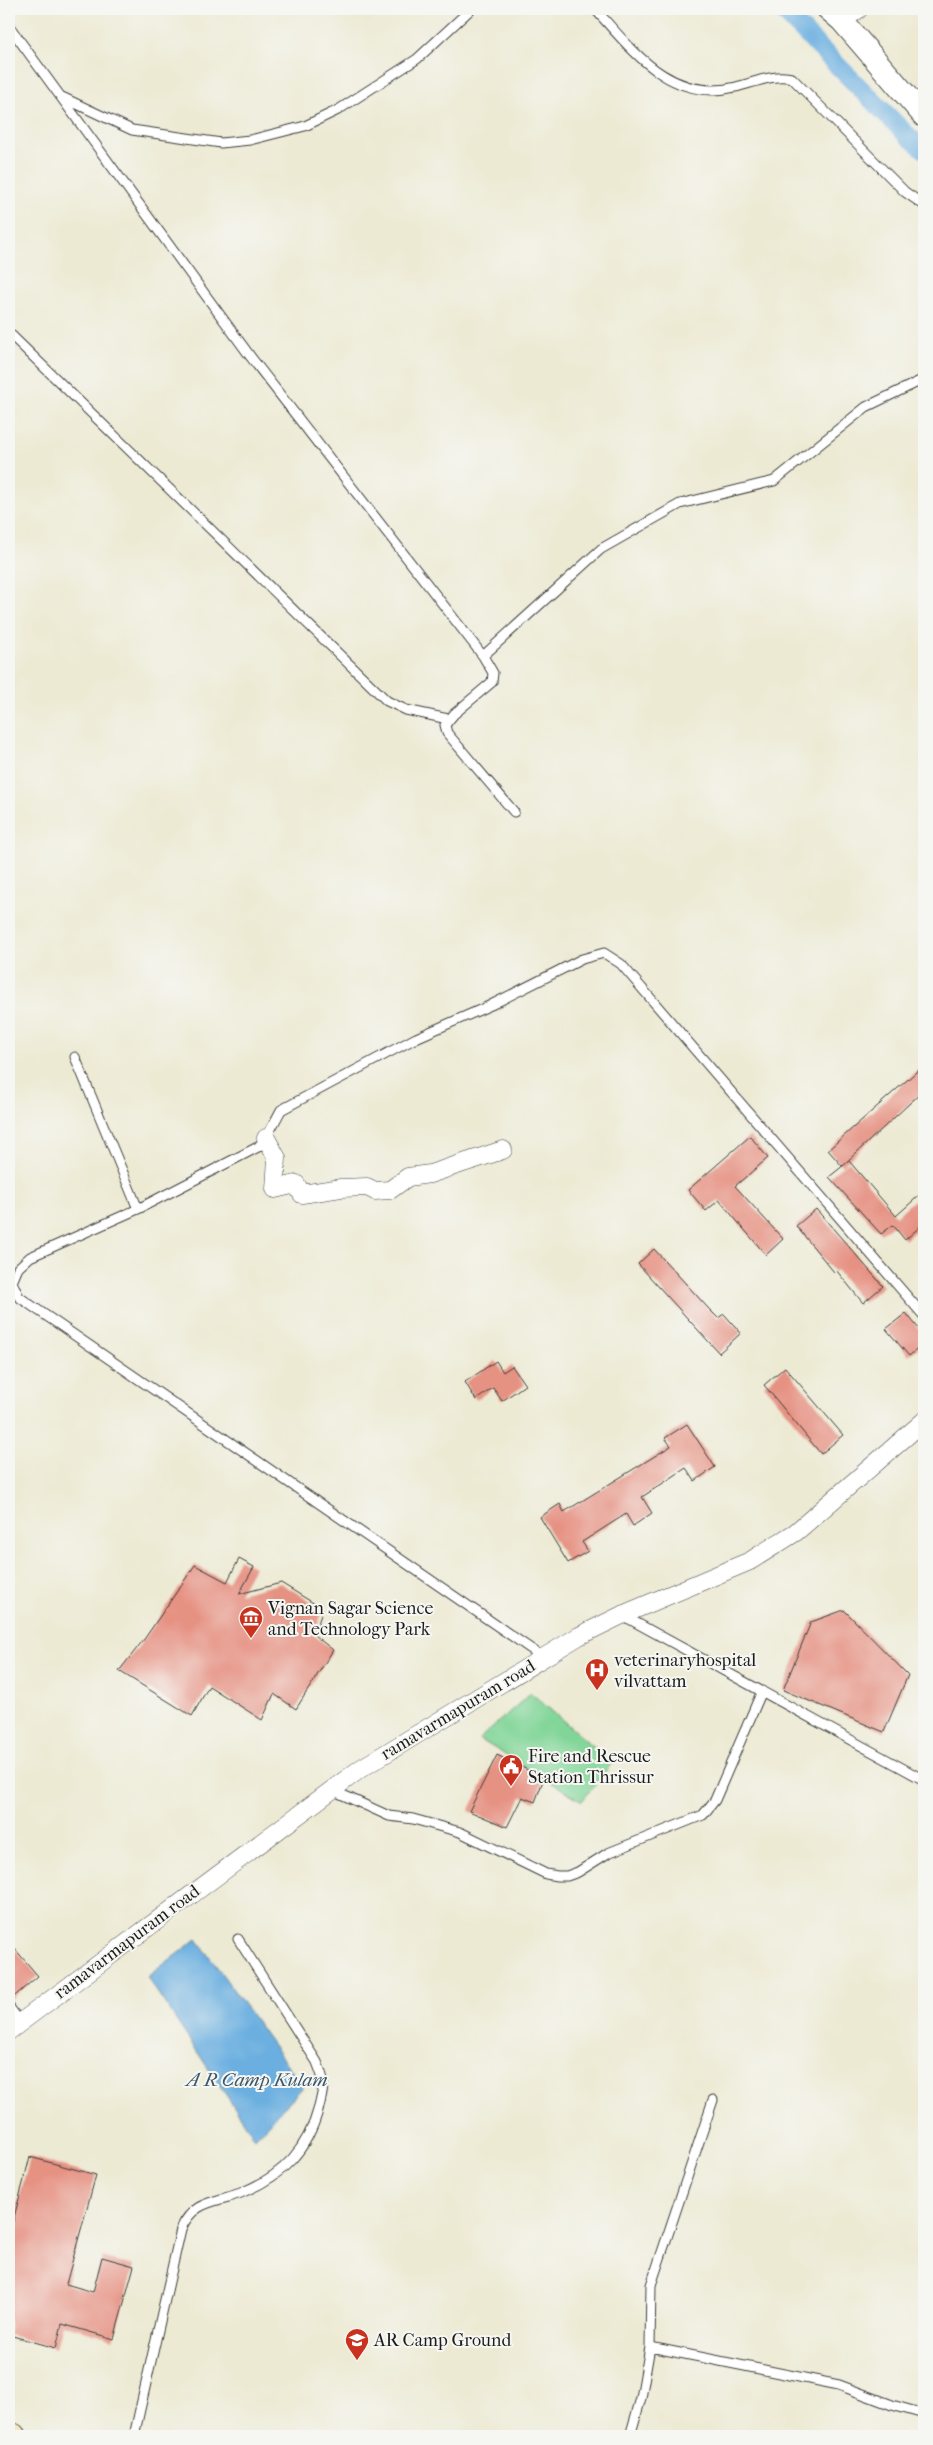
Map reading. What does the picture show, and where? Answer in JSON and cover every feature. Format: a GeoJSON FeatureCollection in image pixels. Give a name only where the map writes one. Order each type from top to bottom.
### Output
{"type":"FeatureCollection","features":[{"type":"Feature","properties":{"kind":"main road"},"geometry":{"type":"LineString","coordinates":[[9,2435],[13,2436]]}},
{"type":"Feature","properties":{"kind":"street"},"geometry":{"type":"LineString","coordinates":[[843,13],[924,116]]}},
{"type":"Feature","properties":{"kind":"street"},"geometry":{"type":"LineString","coordinates":[[266,1138],[277,1158],[275,1189],[296,1184],[302,1194],[341,1188],[367,1187],[375,1190],[390,1190],[408,1177],[430,1174],[503,1150]]}},
{"type":"Feature","properties":{"kind":"street","name":"ramavarmapuram road"},"geometry":{"type":"LineString","coordinates":[[14,2027],[360,1769],[579,1636],[622,1615],[750,1561],[776,1546],[796,1532],[924,1421]]}},
{"type":"Feature","properties":{"kind":"lane"},"geometry":{"type":"LineString","coordinates":[[59,96],[132,130],[221,143],[250,140],[305,126],[338,110],[417,59],[471,9]]}},
{"type":"Feature","properties":{"kind":"lane"},"geometry":{"type":"LineString","coordinates":[[595,9],[643,60],[661,76],[692,88],[716,91],[780,77],[792,78],[905,192],[924,205]]}},
{"type":"Feature","properties":{"kind":"lane"},"geometry":{"type":"LineString","coordinates":[[9,26],[250,356],[483,656],[493,673],[492,682],[448,720],[445,725],[447,734],[514,812]]}},
{"type":"Feature","properties":{"kind":"lane"},"geometry":{"type":"LineString","coordinates":[[9,333],[387,701],[406,710],[448,720]]}},
{"type":"Feature","properties":{"kind":"lane"},"geometry":{"type":"LineString","coordinates":[[483,656],[602,549],[680,504],[774,481],[866,407],[924,379]]}},
{"type":"Feature","properties":{"kind":"lane"},"geometry":{"type":"LineString","coordinates":[[544,1658],[19,1297],[12,1282],[18,1268],[30,1257],[138,1209],[258,1147],[266,1138],[281,1110],[416,1038],[491,1005],[582,959],[604,952],[621,964],[924,1316]]}},
{"type":"Feature","properties":{"kind":"lane"},"geometry":{"type":"LineString","coordinates":[[76,1057],[138,1209]]}},
{"type":"Feature","properties":{"kind":"lane"},"geometry":{"type":"LineString","coordinates":[[9,1298],[19,1297]]}},
{"type":"Feature","properties":{"kind":"lane"},"geometry":{"type":"LineString","coordinates":[[622,1615],[924,1780]]}},
{"type":"Feature","properties":{"kind":"lane"},"geometry":{"type":"LineString","coordinates":[[332,1790],[389,1816],[413,1819],[460,1832],[546,1874],[567,1876],[608,1853],[703,1815],[710,1809],[762,1691]]}},
{"type":"Feature","properties":{"kind":"lane"},"geometry":{"type":"LineString","coordinates":[[134,2436],[181,2229],[186,2218],[193,2210],[204,2204],[243,2192],[286,2166],[302,2148],[314,2126],[322,2094],[323,2082],[317,2062],[238,1939]]}},
{"type":"Feature","properties":{"kind":"lane"},"geometry":{"type":"LineString","coordinates":[[9,2008],[14,2027]]}},
{"type":"Feature","properties":{"kind":"lane"},"geometry":{"type":"LineString","coordinates":[[630,2436],[641,2398],[650,2347],[651,2285],[713,2100]]}},
{"type":"Feature","properties":{"kind":"lane"},"geometry":{"type":"LineString","coordinates":[[650,2347],[839,2385],[892,2405],[924,2414]]}},
{"type":"Feature","properties":{"kind":"green space"},"geometry":{"type":"Polygon","coordinates":[[[531,1693],[612,1763],[582,1801],[479,1739],[531,1693]]]}},
{"type":"Feature","properties":{"kind":"water","name":"A R Camp Kulam"},"geometry":{"type":"Polygon","coordinates":[[[197,1939],[303,2087],[255,2138],[147,1977],[197,1939]]]}},
{"type":"Feature","properties":{"kind":"building"},"geometry":{"type":"Polygon","coordinates":[[[924,1065],[924,1090],[842,1166],[828,1150],[924,1065]]]}},
{"type":"Feature","properties":{"kind":"building"},"geometry":{"type":"Polygon","coordinates":[[[750,1136],[768,1158],[735,1186],[783,1239],[766,1255],[719,1200],[706,1211],[688,1190],[750,1136]]]}},
{"type":"Feature","properties":{"kind":"building"},"geometry":{"type":"Polygon","coordinates":[[[849,1161],[896,1216],[924,1191],[924,1223],[905,1240],[893,1225],[881,1234],[829,1177],[849,1161]]]}},
{"type":"Feature","properties":{"kind":"building"},"geometry":{"type":"Polygon","coordinates":[[[816,1209],[883,1286],[863,1303],[836,1270],[834,1272],[796,1226],[816,1209]]]}},
{"type":"Feature","properties":{"kind":"building"},"geometry":{"type":"Polygon","coordinates":[[[654,1249],[718,1318],[724,1314],[741,1333],[719,1353],[638,1264],[654,1249]]]}},
{"type":"Feature","properties":{"kind":"building"},"geometry":{"type":"Polygon","coordinates":[[[906,1313],[924,1335],[924,1343],[909,1356],[886,1329],[906,1313]]]}},
{"type":"Feature","properties":{"kind":"building"},"geometry":{"type":"Polygon","coordinates":[[[496,1361],[503,1372],[512,1366],[525,1385],[502,1401],[493,1388],[476,1400],[465,1382],[496,1361]]]}},
{"type":"Feature","properties":{"kind":"building"},"geometry":{"type":"Polygon","coordinates":[[[785,1367],[843,1435],[821,1454],[764,1385],[785,1367]]]}},
{"type":"Feature","properties":{"kind":"building"},"geometry":{"type":"Polygon","coordinates":[[[687,1424],[715,1467],[695,1481],[686,1468],[642,1497],[652,1513],[633,1526],[626,1514],[582,1542],[588,1551],[568,1563],[540,1517],[560,1504],[564,1512],[671,1446],[665,1438],[687,1424]]]}},
{"type":"Feature","properties":{"kind":"building","name":"Vignan Sagar Science and Technology Park"},"geometry":{"type":"Polygon","coordinates":[[[239,1559],[254,1567],[239,1594],[281,1583],[323,1609],[314,1635],[333,1650],[296,1709],[274,1694],[262,1720],[209,1686],[192,1716],[119,1671],[145,1638],[195,1565],[227,1582],[239,1559]]]}},
{"type":"Feature","properties":{"kind":"building"},"geometry":{"type":"Polygon","coordinates":[[[844,1610],[908,1675],[884,1732],[783,1690],[811,1622],[844,1610]]]}},
{"type":"Feature","properties":{"kind":"building","name":"Fire and Rescue Station Thrissur"},"geometry":{"type":"Polygon","coordinates":[[[497,1755],[544,1778],[535,1802],[522,1797],[507,1827],[469,1811],[497,1755]]]}},
{"type":"Feature","properties":{"kind":"building"},"geometry":{"type":"Polygon","coordinates":[[[9,1942],[38,1976],[9,2001],[9,1942]]]}},
{"type":"Feature","properties":{"kind":"building"},"geometry":{"type":"Polygon","coordinates":[[[30,2157],[96,2175],[66,2284],[93,2292],[102,2257],[134,2266],[114,2339],[62,2324],[56,2348],[9,2335],[9,2236],[30,2157]]]}},
{"type":"Feature","properties":{"kind":"waterway"},"geometry":{"type":"LineString","coordinates":[[781,9],[908,136],[924,149]]}},
{"type":"Feature","properties":{"kind":"place","name":"Vignan Sagar Science and Technology Park"},"geometry":{"type":"Point","coordinates":[251,1639]}},
{"type":"Feature","properties":{"kind":"place","name":"veterinaryhospital vilvattam"},"geometry":{"type":"Point","coordinates":[597,1691]}},
{"type":"Feature","properties":{"kind":"place","name":"Fire and Rescue Station Thrissur"},"geometry":{"type":"Point","coordinates":[511,1787]}},
{"type":"Feature","properties":{"kind":"place","name":"AR Camp Ground"},"geometry":{"type":"Point","coordinates":[357,2361]}}]}
